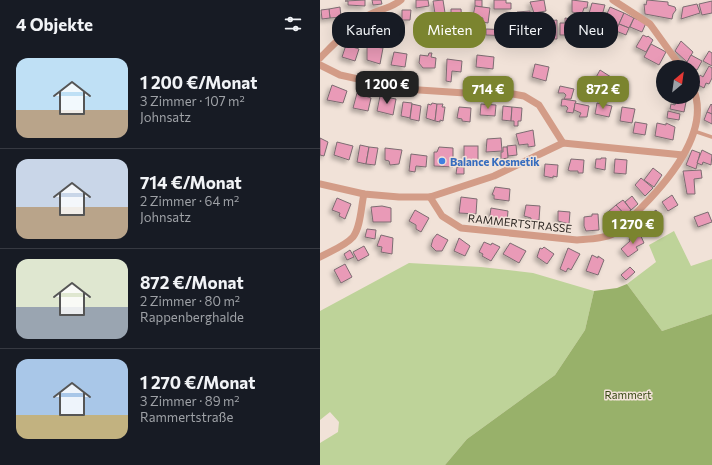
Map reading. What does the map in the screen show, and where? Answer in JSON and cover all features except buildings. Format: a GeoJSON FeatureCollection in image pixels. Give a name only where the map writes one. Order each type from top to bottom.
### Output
{"type":"FeatureCollection","features":[{"type":"Feature","properties":{"kind":"street"},"geometry":{"type":"LineString","coordinates":[[320,58],[353,26],[369,15],[395,5],[401,0]]}},
{"type":"Feature","properties":{"kind":"street"},"geometry":{"type":"LineString","coordinates":[[614,0],[650,24],[676,60]]}},
{"type":"Feature","properties":{"kind":"street"},"geometry":{"type":"LineString","coordinates":[[320,65],[340,75],[404,89],[465,93],[507,93],[524,96],[539,105],[563,143]]}},
{"type":"Feature","properties":{"kind":"street","name":"RAMMERTSTRASSE"},"geometry":{"type":"LineString","coordinates":[[430,197],[442,216],[461,228],[577,240],[596,239],[615,233],[667,179],[683,155],[694,131],[698,112],[697,104]]}},
{"type":"Feature","properties":{"kind":"street"},"geometry":{"type":"LineString","coordinates":[[320,184],[364,194],[399,197],[430,197],[494,176],[563,143],[683,155]]}},
{"type":"Feature","properties":{"kind":"street"},"geometry":{"type":"LineString","coordinates":[[320,257],[343,245],[353,236],[358,224],[364,194]]}},
{"type":"Feature","properties":{"kind":"lane"},"geometry":{"type":"LineString","coordinates":[[694,131],[712,137]]}},
{"type":"Feature","properties":{"kind":"green space"},"geometry":{"type":"Polygon","coordinates":[[[674,231],[691,266],[712,259],[712,314],[662,331],[627,284],[656,262],[649,245],[674,231]]]}},
{"type":"Feature","properties":{"kind":"green space"},"geometry":{"type":"Polygon","coordinates":[[[409,263],[481,267],[533,273],[594,291],[585,330],[555,375],[467,439],[445,465],[320,465],[320,443],[338,432],[339,422],[330,412],[320,420],[320,311],[409,263]]]}},
{"type":"Feature","properties":{"kind":"green space","name":"Rammert"},"geometry":{"type":"Polygon","coordinates":[[[627,284],[662,331],[712,314],[712,465],[445,465],[467,439],[555,375],[585,330],[594,291],[617,288],[627,284]]]}},
{"type":"Feature","properties":{"kind":"place","name":"Balance Kosmetik"},"geometry":{"type":"Point","coordinates":[442,161]}}]}
